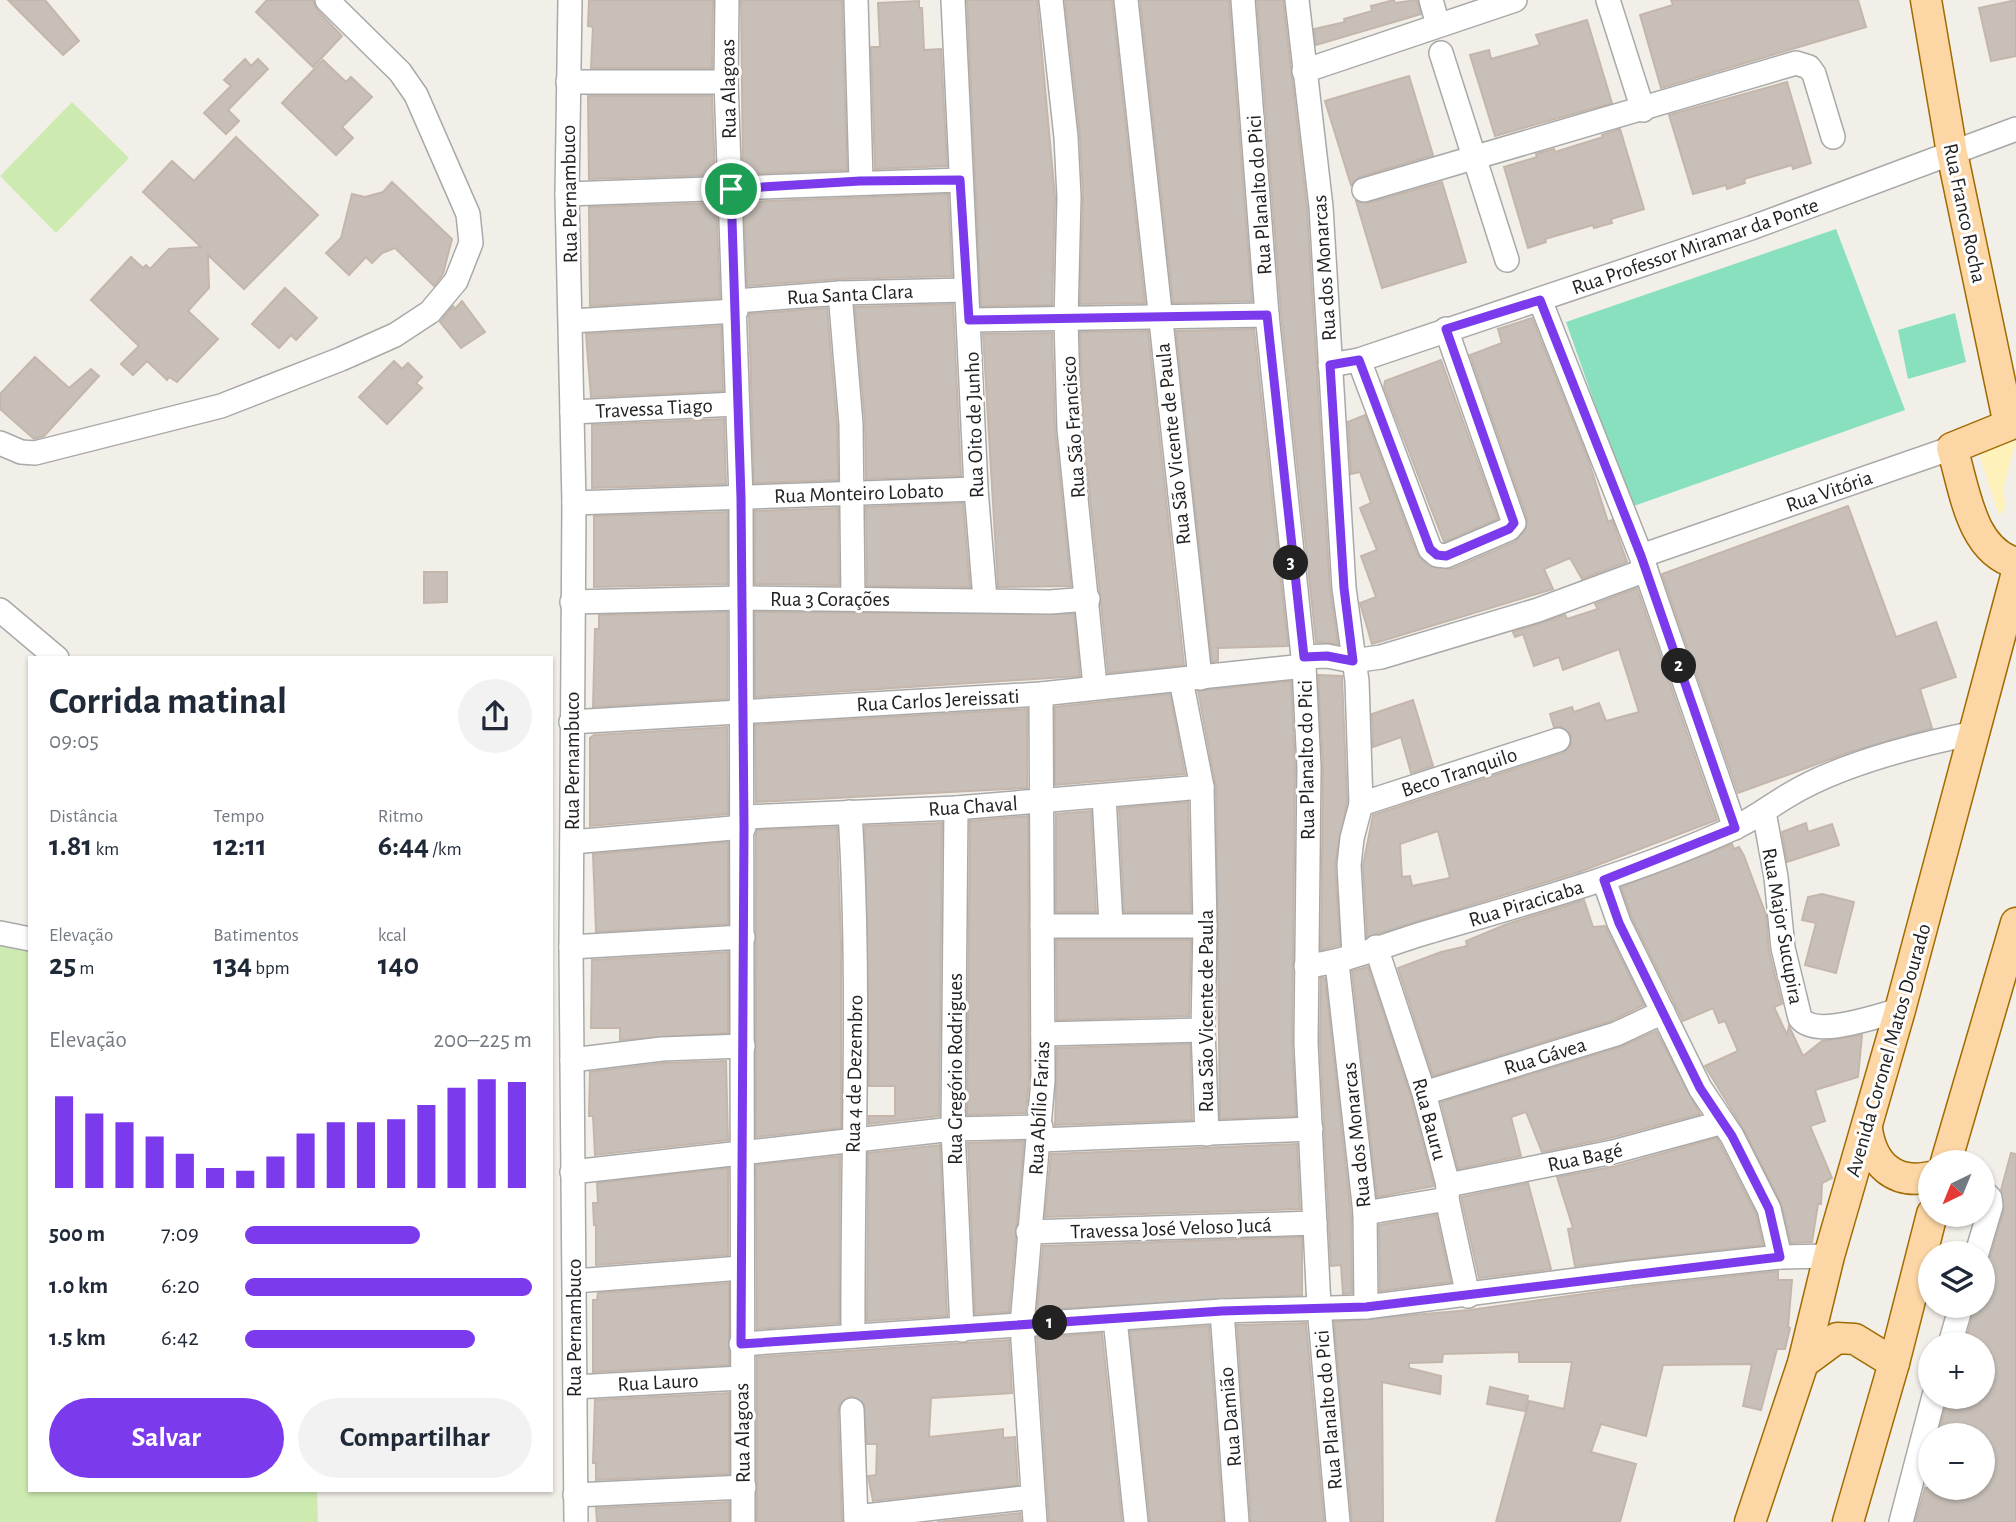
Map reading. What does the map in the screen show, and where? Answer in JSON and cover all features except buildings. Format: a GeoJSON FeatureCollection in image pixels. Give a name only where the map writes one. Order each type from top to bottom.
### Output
{"type":"FeatureCollection","features":[{"type":"Feature","properties":{"kind":"main road","name":"Rua Franco Rocha"},"geometry":{"type":"LineString","coordinates":[[1926,0],[1952,153],[2013,424]]}},
{"type":"Feature","properties":{"kind":"main road","name":"Rua Vitória"},"geometry":{"type":"LineString","coordinates":[[1952,448],[2013,424]]}},
{"type":"Feature","properties":{"kind":"main road"},"geometry":{"type":"LineString","coordinates":[[1952,448],[1980,538],[1998,558],[2016,563]]}},
{"type":"Feature","properties":{"kind":"main road","name":"Avenida Coronel Matos Dourado"},"geometry":{"type":"LineString","coordinates":[[1750,1522],[1803,1363],[1829,1255],[1900,1010],[2016,576]]}},
{"type":"Feature","properties":{"kind":"main road"},"geometry":{"type":"LineString","coordinates":[[1950,1150],[2016,923]]}},
{"type":"Feature","properties":{"kind":"main road"},"geometry":{"type":"LineString","coordinates":[[1867,1129],[1870,1149],[1881,1166],[1897,1177],[1918,1179]]}},
{"type":"Feature","properties":{"kind":"main road"},"geometry":{"type":"LineString","coordinates":[[1848,1522],[1894,1363],[1929,1227]]}},
{"type":"Feature","properties":{"kind":"main road"},"geometry":{"type":"LineString","coordinates":[[1803,1363],[1836,1338],[1855,1339],[1894,1363]]}},
{"type":"Feature","properties":{"kind":"street"},"geometry":{"type":"LineString","coordinates":[[0,443],[21,452],[35,453],[221,405],[395,335],[430,312],[456,281],[471,243],[468,214],[416,95],[393,64],[327,0]]}},
{"type":"Feature","properties":{"kind":"street","name":"Rua Pernambuco"},"geometry":{"type":"LineString","coordinates":[[570,0],[567,194],[572,321],[571,947],[576,1522]]}},
{"type":"Feature","properties":{"kind":"street","name":"Rua Alagoas"},"geometry":{"type":"LineString","coordinates":[[727,0],[726,82],[741,498],[744,822],[741,1268],[743,1522]]}},
{"type":"Feature","properties":{"kind":"street"},"geometry":{"type":"LineString","coordinates":[[856,0],[860,181]]}},
{"type":"Feature","properties":{"kind":"street","name":"Rua Oito de Junho"},"geometry":{"type":"LineString","coordinates":[[953,0],[965,290],[985,599]]}},
{"type":"Feature","properties":{"kind":"street","name":"Rua São Francisco"},"geometry":{"type":"LineString","coordinates":[[1051,0],[1066,137],[1069,429],[1095,686]]}},
{"type":"Feature","properties":{"kind":"street","name":"Rua São Vicente de Paula"},"geometry":{"type":"LineString","coordinates":[[1126,0],[1159,314],[1190,679],[1202,787],[1205,926],[1203,1030],[1207,1134]]}},
{"type":"Feature","properties":{"kind":"street","name":"Rua Planalto do Pici"},"geometry":{"type":"LineString","coordinates":[[1243,0],[1267,315],[1304,662],[1309,767],[1306,1043],[1319,1307],[1338,1522]]}},
{"type":"Feature","properties":{"kind":"street","name":"Rua dos Monarcas"},"geometry":{"type":"LineString","coordinates":[[1297,0],[1321,207],[1344,588],[1353,661],[1360,803],[1349,865],[1345,959],[1365,1213],[1366,1307]]}},
{"type":"Feature","properties":{"kind":"street"},"geometry":{"type":"LineString","coordinates":[[1431,0],[1438,25]]}},
{"type":"Feature","properties":{"kind":"street"},"geometry":{"type":"LineString","coordinates":[[1304,71],[1515,0]]}},
{"type":"Feature","properties":{"kind":"street"},"geometry":{"type":"LineString","coordinates":[[1608,2],[1643,110]]}},
{"type":"Feature","properties":{"kind":"street"},"geometry":{"type":"LineString","coordinates":[[1441,52],[1507,260]]}},
{"type":"Feature","properties":{"kind":"street"},"geometry":{"type":"LineString","coordinates":[[1364,190],[1643,110],[1780,66],[1802,64],[1809,67],[1819,85],[1833,137]]}},
{"type":"Feature","properties":{"kind":"street"},"geometry":{"type":"LineString","coordinates":[[568,82],[726,82]]}},
{"type":"Feature","properties":{"kind":"street","name":"Rua Professor Miramar da Ponte"},"geometry":{"type":"LineString","coordinates":[[1330,365],[1359,360],[1540,300],[1836,197],[2016,129]]}},
{"type":"Feature","properties":{"kind":"street"},"geometry":{"type":"LineString","coordinates":[[567,194],[731,189],[860,181],[960,180]]}},
{"type":"Feature","properties":{"kind":"street","name":"Rua Santa Clara"},"geometry":{"type":"LineString","coordinates":[[572,321],[736,306],[840,293],[965,290]]}},
{"type":"Feature","properties":{"kind":"street"},"geometry":{"type":"LineString","coordinates":[[840,293],[851,424],[849,493],[853,599]]}},
{"type":"Feature","properties":{"kind":"street","name":"Rua Major Sucupira"},"geometry":{"type":"LineString","coordinates":[[1540,300],[1643,563],[1735,828]]}},
{"type":"Feature","properties":{"kind":"street"},"geometry":{"type":"LineString","coordinates":[[969,320],[1066,320],[1159,314],[1267,315]]}},
{"type":"Feature","properties":{"kind":"street"},"geometry":{"type":"LineString","coordinates":[[1359,360],[1430,549],[1437,555],[1446,556],[1509,529],[1514,523],[1446,329]]}},
{"type":"Feature","properties":{"kind":"street","name":"Travessa Tiago"},"geometry":{"type":"LineString","coordinates":[[572,412],[736,404]]}},
{"type":"Feature","properties":{"kind":"street","name":"Rua Vitória"},"geometry":{"type":"LineString","coordinates":[[1304,662],[1327,656],[1353,661],[1381,657],[1538,610],[1643,563],[1952,448]]}},
{"type":"Feature","properties":{"kind":"street","name":"Rua Monteiro Lobato"},"geometry":{"type":"LineString","coordinates":[[573,503],[976,489]]}},
{"type":"Feature","properties":{"kind":"street","name":"Rua 3 Corações"},"geometry":{"type":"LineString","coordinates":[[572,602],[742,598],[985,599],[1050,602],[1087,599]]}},
{"type":"Feature","properties":{"kind":"street"},"geometry":{"type":"LineString","coordinates":[[0,610],[55,656]]}},
{"type":"Feature","properties":{"kind":"street","name":"Rua Carlos Jereissati"},"geometry":{"type":"LineString","coordinates":[[571,722],[1041,694],[1095,686],[1190,679],[1304,662]]}},
{"type":"Feature","properties":{"kind":"street","name":"Rua Abílio Farias"},"geometry":{"type":"LineString","coordinates":[[1035,1522],[1022,1325],[1028,1232],[1041,1134],[1041,694]]}},
{"type":"Feature","properties":{"kind":"street","name":"Rua Piracicaba"},"geometry":{"type":"LineString","coordinates":[[1306,966],[1345,959],[1376,947],[1604,880],[1735,828],[1795,792],[1882,756],[1911,746],[1975,733]]}},
{"type":"Feature","properties":{"kind":"street","name":"Beco Tranquilo"},"geometry":{"type":"LineString","coordinates":[[1360,803],[1558,740]]}},
{"type":"Feature","properties":{"kind":"street","name":"Rua Chaval"},"geometry":{"type":"LineString","coordinates":[[572,842],[850,812],[1041,802],[1202,787]]}},
{"type":"Feature","properties":{"kind":"street"},"geometry":{"type":"LineString","coordinates":[[1104,796],[1111,925]]}},
{"type":"Feature","properties":{"kind":"street","name":"Rua Gregório Rodrigues"},"geometry":{"type":"LineString","coordinates":[[956,808],[953,1129],[962,1330]]}},
{"type":"Feature","properties":{"kind":"street","name":"Rua 4 de Dezembro"},"geometry":{"type":"LineString","coordinates":[[850,812],[857,1037],[852,1141],[853,1336]]}},
{"type":"Feature","properties":{"kind":"street","name":"Rua Major Sucupira"},"geometry":{"type":"LineString","coordinates":[[1764,812],[1776,877],[1783,948],[1800,1018],[1808,1026],[1825,1028],[1900,1010]]}},
{"type":"Feature","properties":{"kind":"street"},"geometry":{"type":"LineString","coordinates":[[1604,880],[1619,923],[1663,1012],[1720,1123],[1732,1136],[1769,1209],[1780,1257]]}},
{"type":"Feature","properties":{"kind":"street"},"geometry":{"type":"LineString","coordinates":[[1042,926],[1205,926]]}},
{"type":"Feature","properties":{"kind":"street"},"geometry":{"type":"LineString","coordinates":[[0,933],[28,939]]}},
{"type":"Feature","properties":{"kind":"street"},"geometry":{"type":"LineString","coordinates":[[571,947],[743,937]]}},
{"type":"Feature","properties":{"kind":"street","name":"Rua Bauru"},"geometry":{"type":"LineString","coordinates":[[1376,947],[1424,1093],[1448,1192],[1468,1296]]}},
{"type":"Feature","properties":{"kind":"street","name":"Rua Gávea"},"geometry":{"type":"LineString","coordinates":[[1424,1093],[1616,1034],[1663,1012]]}},
{"type":"Feature","properties":{"kind":"street"},"geometry":{"type":"LineString","coordinates":[[1043,1034],[1203,1030]]}},
{"type":"Feature","properties":{"kind":"street"},"geometry":{"type":"LineString","coordinates":[[572,1060],[662,1049],[743,1046]]}},
{"type":"Feature","properties":{"kind":"street","name":"Rua Bagé"},"geometry":{"type":"LineString","coordinates":[[1365,1213],[1720,1123]]}},
{"type":"Feature","properties":{"kind":"street"},"geometry":{"type":"LineString","coordinates":[[572,1172],[953,1129],[1041,1134],[1207,1134],[1311,1129]]}},
{"type":"Feature","properties":{"kind":"street","name":"Travessa José Veloso Jucá"},"geometry":{"type":"LineString","coordinates":[[1028,1232],[1315,1223]]}},
{"type":"Feature","properties":{"kind":"street"},"geometry":{"type":"LineString","coordinates":[[741,1344],[1222,1311],[1366,1307],[1780,1257],[1829,1255]]}},
{"type":"Feature","properties":{"kind":"street"},"geometry":{"type":"LineString","coordinates":[[575,1281],[741,1268]]}},
{"type":"Feature","properties":{"kind":"street","name":"Rua Damião"},"geometry":{"type":"LineString","coordinates":[[1222,1311],[1237,1522]]}},
{"type":"Feature","properties":{"kind":"street"},"geometry":{"type":"LineString","coordinates":[[1115,1319],[1136,1522]]}},
{"type":"Feature","properties":{"kind":"street","name":"Rua Lauro"},"geometry":{"type":"LineString","coordinates":[[575,1387],[741,1378]]}},
{"type":"Feature","properties":{"kind":"street"},"geometry":{"type":"LineString","coordinates":[[1901,1522],[1931,1409]]}},
{"type":"Feature","properties":{"kind":"street"},"geometry":{"type":"LineString","coordinates":[[852,1410],[856,1519],[1033,1497]]}},
{"type":"Feature","properties":{"kind":"street"},"geometry":{"type":"LineString","coordinates":[[576,1494],[744,1487]]}},
{"type":"Feature","properties":{"kind":"green space"},"geometry":{"type":"Polygon","coordinates":[[[72,102],[129,158],[56,233],[0,176],[72,102]]]}},
{"type":"Feature","properties":{"kind":"green space"},"geometry":{"type":"Polygon","coordinates":[[[1836,229],[1905,410],[1631,507],[1566,322],[1836,229]]]}},
{"type":"Feature","properties":{"kind":"green space"},"geometry":{"type":"Polygon","coordinates":[[[1955,313],[1966,362],[1908,379],[1898,330],[1955,313]]]}},
{"type":"Feature","properties":{"kind":"green space"},"geometry":{"type":"Polygon","coordinates":[[[0,945],[28,951],[28,1492],[317,1492],[318,1522],[0,1522],[0,945]]]}},
{"type":"Feature","properties":{"kind":"sand"},"geometry":{"type":"Polygon","coordinates":[[[2016,441],[2003,489],[2006,507],[1999,515],[1980,457],[1984,452],[2016,441]]]}},
{"type":"Feature","properties":{"kind":"route"},"geometry":{"type":"LineString","coordinates":[[960,180],[969,320],[1066,320],[1159,314],[1267,315],[1292,572],[1304,657],[1327,656],[1353,661],[1344,588],[1330,365],[1359,360],[1430,549],[1437,555],[1446,556],[1509,529],[1514,523],[1514,516],[1446,329],[1540,300],[1641,556],[1735,828],[1604,880],[1619,923],[1700,1088],[1752,1172],[1775,1225],[1780,1257],[1630,1273],[1468,1296],[1366,1307],[1222,1311],[741,1344],[744,827],[741,498],[731,189],[860,181],[960,180]]}}]}
